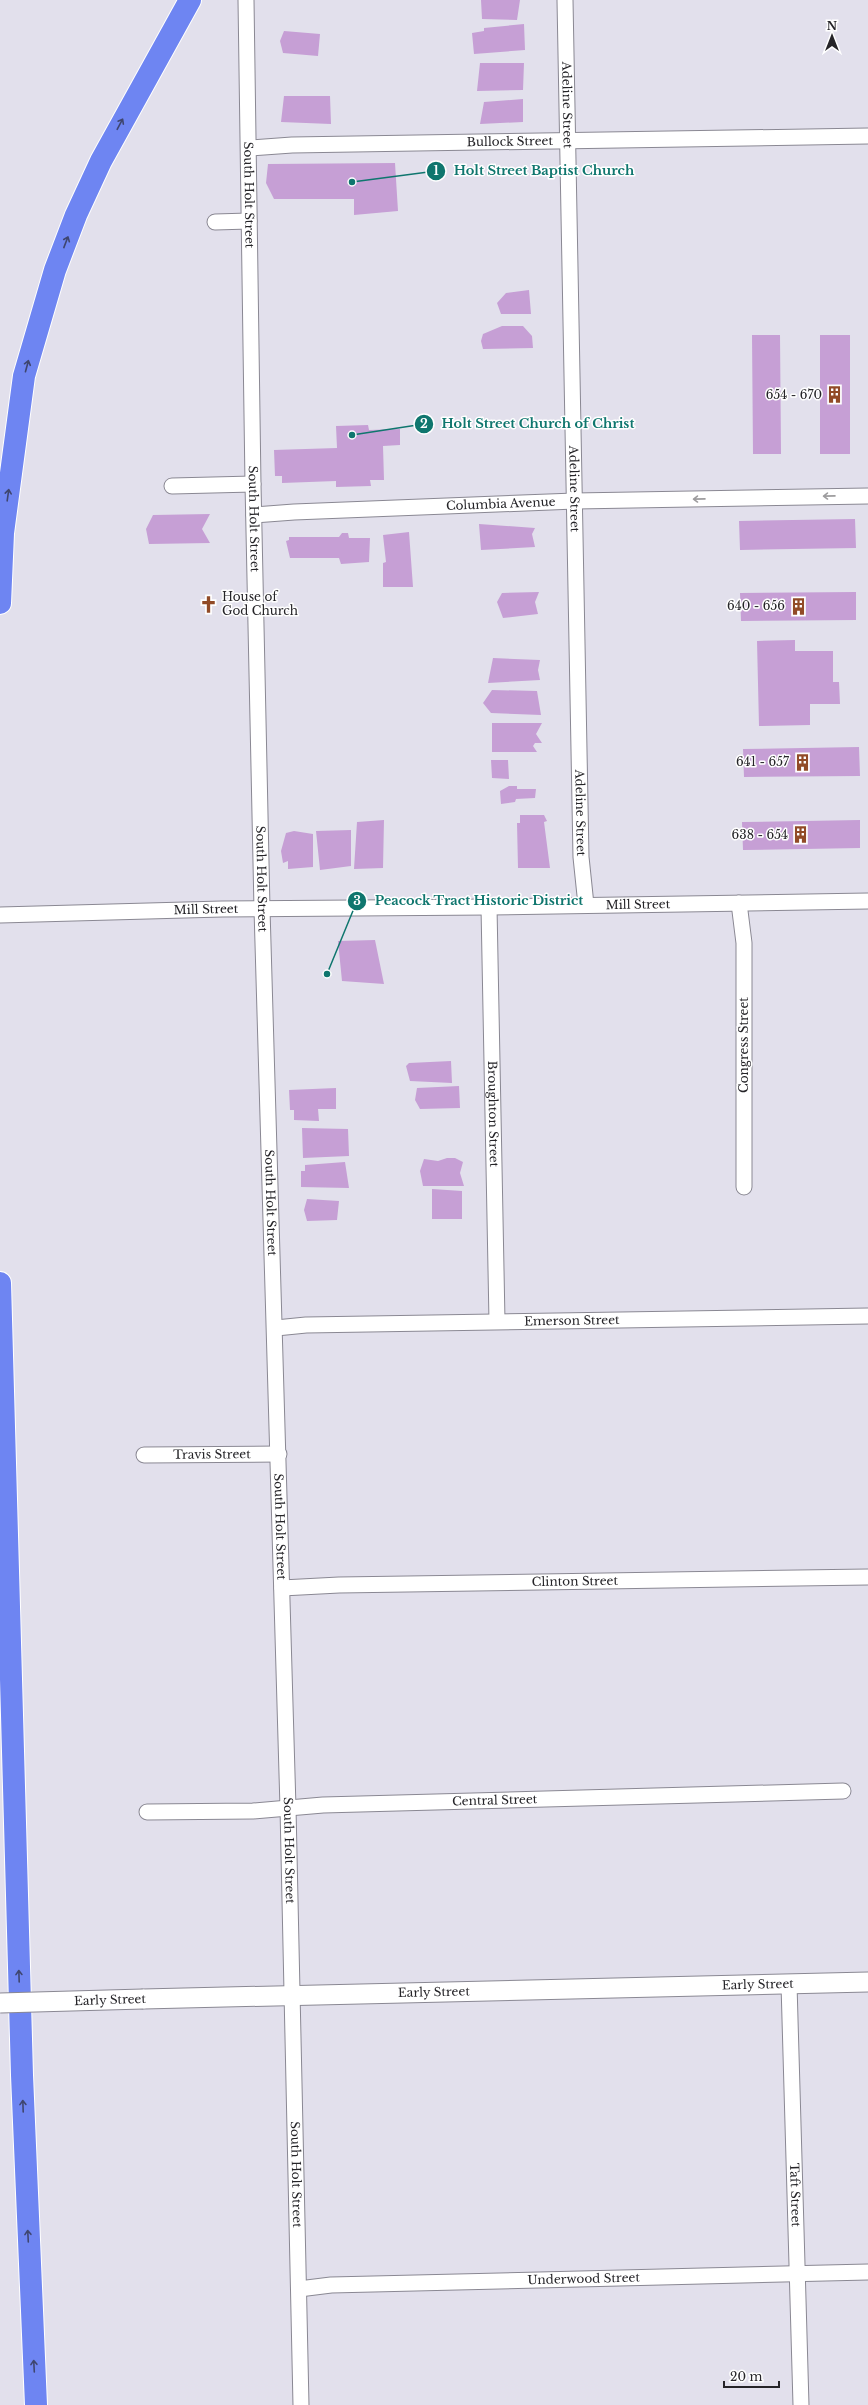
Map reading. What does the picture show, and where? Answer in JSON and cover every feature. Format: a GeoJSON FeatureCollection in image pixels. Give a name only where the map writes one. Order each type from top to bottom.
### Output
{"type":"FeatureCollection","features":[{"type":"Feature","properties":{"kind":"highway"},"geometry":{"type":"LineString","coordinates":[[0,603],[3,533],[24,376],[51,283],[76,215],[101,161],[189,3]]}},
{"type":"Feature","properties":{"kind":"highway"},"geometry":{"type":"LineString","coordinates":[[0,1283],[22,2068],[36,2405]]}},
{"type":"Feature","properties":{"kind":"street","name":"South Holt Street"},"geometry":{"type":"LineString","coordinates":[[246,0],[253,484],[262,909],[276,1328],[293,1994],[301,2405]]}},
{"type":"Feature","properties":{"kind":"street","name":"Adeline Street"},"geometry":{"type":"LineString","coordinates":[[565,0],[581,856],[586,905]]}},
{"type":"Feature","properties":{"kind":"street","name":"Bullock Street"},"geometry":{"type":"LineString","coordinates":[[249,148],[292,145],[868,136]]}},
{"type":"Feature","properties":{"kind":"street"},"geometry":{"type":"LineString","coordinates":[[215,222],[249,221]]}},
{"type":"Feature","properties":{"kind":"street"},"geometry":{"type":"LineString","coordinates":[[172,486],[253,484]]}},
{"type":"Feature","properties":{"kind":"street","name":"Columbia Avenue"},"geometry":{"type":"LineString","coordinates":[[254,515],[294,512],[574,501],[868,496]]}},
{"type":"Feature","properties":{"kind":"street","name":"Mill Street"},"geometry":{"type":"LineString","coordinates":[[0,915],[262,909],[868,901]]}},
{"type":"Feature","properties":{"kind":"street","name":"Congress Street"},"geometry":{"type":"LineString","coordinates":[[739,903],[744,943],[744,1187]]}},
{"type":"Feature","properties":{"kind":"street","name":"Broughton Street"},"geometry":{"type":"LineString","coordinates":[[489,907],[497,1321]]}},
{"type":"Feature","properties":{"kind":"street","name":"Emerson Street"},"geometry":{"type":"LineString","coordinates":[[276,1328],[306,1325],[497,1321],[868,1316]]}},
{"type":"Feature","properties":{"kind":"street","name":"Travis Street"},"geometry":{"type":"LineString","coordinates":[[144,1455],[279,1454]]}},
{"type":"Feature","properties":{"kind":"street","name":"Clinton Street"},"geometry":{"type":"LineString","coordinates":[[282,1588],[868,1577]]}},
{"type":"Feature","properties":{"kind":"street","name":"Central Street"},"geometry":{"type":"LineString","coordinates":[[147,1812],[252,1811],[362,1804],[843,1791]]}},
{"type":"Feature","properties":{"kind":"street","name":"Early Street"},"geometry":{"type":"LineString","coordinates":[[0,2003],[293,1994],[868,1982]]}},
{"type":"Feature","properties":{"kind":"street","name":"Taft Street"},"geometry":{"type":"LineString","coordinates":[[789,1984],[801,2405]]}},
{"type":"Feature","properties":{"kind":"street","name":"Underwood Street"},"geometry":{"type":"LineString","coordinates":[[299,2289],[331,2285],[868,2272]]}},
{"type":"Feature","properties":{"kind":"building"},"geometry":{"type":"Polygon","coordinates":[[[481,0],[520,0],[517,20],[482,19],[481,0]]]}},
{"type":"Feature","properties":{"kind":"building"},"geometry":{"type":"Polygon","coordinates":[[[524,24],[525,50],[474,54],[472,33],[484,31],[484,28],[524,24]]]}},
{"type":"Feature","properties":{"kind":"building"},"geometry":{"type":"Polygon","coordinates":[[[284,31],[320,34],[318,56],[283,53],[280,41],[284,31]]]}},
{"type":"Feature","properties":{"kind":"building"},"geometry":{"type":"Polygon","coordinates":[[[480,63],[524,63],[523,90],[477,91],[480,63]]]}},
{"type":"Feature","properties":{"kind":"building"},"geometry":{"type":"Polygon","coordinates":[[[284,96],[330,96],[331,124],[281,122],[284,96]]]}},
{"type":"Feature","properties":{"kind":"building"},"geometry":{"type":"Polygon","coordinates":[[[523,99],[523,122],[480,124],[484,102],[523,99]]]}},
{"type":"Feature","properties":{"kind":"building"},"geometry":{"type":"Polygon","coordinates":[[[395,163],[398,211],[354,215],[354,199],[274,199],[266,183],[268,164],[395,163]]]}},
{"type":"Feature","properties":{"kind":"building"},"geometry":{"type":"Polygon","coordinates":[[[529,290],[531,314],[501,314],[497,303],[506,293],[529,290]]]}},
{"type":"Feature","properties":{"kind":"building"},"geometry":{"type":"Polygon","coordinates":[[[502,326],[523,326],[532,336],[533,348],[483,349],[481,341],[483,334],[502,326]]]}},
{"type":"Feature","properties":{"kind":"building"},"geometry":{"type":"Polygon","coordinates":[[[752,335],[780,335],[781,454],[753,454],[752,335]]]}},
{"type":"Feature","properties":{"kind":"building","name":"654 - 670"},"geometry":{"type":"Polygon","coordinates":[[[820,335],[850,335],[850,454],[820,454],[820,335]]]}},
{"type":"Feature","properties":{"kind":"building"},"geometry":{"type":"Polygon","coordinates":[[[368,425],[369,430],[400,429],[400,445],[383,446],[384,480],[370,480],[371,486],[336,487],[336,481],[282,483],[282,476],[275,476],[274,450],[337,448],[336,426],[368,425]]]}},
{"type":"Feature","properties":{"kind":"building"},"geometry":{"type":"Polygon","coordinates":[[[210,514],[202,529],[210,543],[149,544],[146,529],[153,515],[210,514]]]}},
{"type":"Feature","properties":{"kind":"building"},"geometry":{"type":"Polygon","coordinates":[[[855,519],[856,548],[740,550],[739,521],[855,519]]]}},
{"type":"Feature","properties":{"kind":"building"},"geometry":{"type":"Polygon","coordinates":[[[479,524],[535,528],[532,534],[535,547],[481,550],[479,524]]]}},
{"type":"Feature","properties":{"kind":"building"},"geometry":{"type":"Polygon","coordinates":[[[409,532],[413,587],[383,587],[383,563],[386,562],[383,535],[409,532]]]}},
{"type":"Feature","properties":{"kind":"building"},"geometry":{"type":"Polygon","coordinates":[[[342,533],[348,533],[349,538],[370,538],[369,562],[341,564],[339,558],[290,558],[286,541],[289,540],[289,537],[339,537],[342,533]]]}},
{"type":"Feature","properties":{"kind":"building"},"geometry":{"type":"Polygon","coordinates":[[[539,592],[535,602],[538,614],[503,618],[497,602],[502,593],[539,592]]]}},
{"type":"Feature","properties":{"kind":"building","name":"640 - 656"},"geometry":{"type":"Polygon","coordinates":[[[856,592],[856,620],[741,621],[740,593],[856,592]]]}},
{"type":"Feature","properties":{"kind":"building"},"geometry":{"type":"Polygon","coordinates":[[[795,640],[795,651],[833,651],[833,682],[839,682],[840,704],[810,704],[810,725],[759,726],[757,641],[795,640]]]}},
{"type":"Feature","properties":{"kind":"building"},"geometry":{"type":"Polygon","coordinates":[[[493,658],[540,660],[538,670],[540,680],[488,683],[493,658]]]}},
{"type":"Feature","properties":{"kind":"building"},"geometry":{"type":"Polygon","coordinates":[[[492,690],[537,691],[541,715],[491,713],[483,703],[492,690]]]}},
{"type":"Feature","properties":{"kind":"building"},"geometry":{"type":"Polygon","coordinates":[[[492,723],[542,723],[536,734],[542,743],[535,743],[533,746],[537,752],[492,752],[492,723]]]}},
{"type":"Feature","properties":{"kind":"building","name":"641 - 657"},"geometry":{"type":"Polygon","coordinates":[[[859,747],[860,776],[744,777],[743,749],[859,747]]]}},
{"type":"Feature","properties":{"kind":"building"},"geometry":{"type":"Polygon","coordinates":[[[491,760],[508,760],[509,779],[492,778],[491,760]]]}},
{"type":"Feature","properties":{"kind":"building"},"geometry":{"type":"Polygon","coordinates":[[[509,786],[517,786],[517,789],[536,789],[535,798],[516,799],[515,802],[501,804],[500,791],[509,786]]]}},
{"type":"Feature","properties":{"kind":"building"},"geometry":{"type":"Polygon","coordinates":[[[520,815],[544,815],[547,821],[544,822],[550,868],[518,868],[517,823],[520,823],[520,815]]]}},
{"type":"Feature","properties":{"kind":"building"},"geometry":{"type":"Polygon","coordinates":[[[384,820],[383,868],[354,869],[357,822],[384,820]]]}},
{"type":"Feature","properties":{"kind":"building","name":"638 - 654"},"geometry":{"type":"Polygon","coordinates":[[[860,820],[860,848],[743,850],[742,822],[860,820]]]}},
{"type":"Feature","properties":{"kind":"building"},"geometry":{"type":"Polygon","coordinates":[[[351,830],[351,866],[320,870],[316,831],[351,830]]]}},
{"type":"Feature","properties":{"kind":"building"},"geometry":{"type":"Polygon","coordinates":[[[294,831],[313,834],[313,867],[288,869],[288,861],[283,863],[281,851],[286,833],[294,831]]]}},
{"type":"Feature","properties":{"kind":"building"},"geometry":{"type":"Polygon","coordinates":[[[375,940],[384,984],[342,981],[338,941],[375,940]]]}},
{"type":"Feature","properties":{"kind":"building"},"geometry":{"type":"Polygon","coordinates":[[[451,1061],[452,1083],[410,1081],[406,1066],[409,1063],[451,1061]]]}},
{"type":"Feature","properties":{"kind":"building"},"geometry":{"type":"Polygon","coordinates":[[[459,1086],[460,1108],[420,1109],[415,1100],[417,1088],[459,1086]]]}},
{"type":"Feature","properties":{"kind":"building"},"geometry":{"type":"Polygon","coordinates":[[[336,1088],[336,1109],[318,1109],[319,1121],[294,1120],[294,1110],[290,1110],[289,1090],[336,1088]]]}},
{"type":"Feature","properties":{"kind":"building"},"geometry":{"type":"Polygon","coordinates":[[[302,1128],[348,1129],[349,1156],[303,1158],[302,1128]]]}},
{"type":"Feature","properties":{"kind":"building"},"geometry":{"type":"Polygon","coordinates":[[[447,1158],[455,1158],[463,1162],[460,1173],[464,1186],[423,1186],[420,1171],[424,1159],[438,1161],[447,1158]]]}},
{"type":"Feature","properties":{"kind":"building"},"geometry":{"type":"Polygon","coordinates":[[[345,1162],[349,1188],[301,1187],[301,1171],[305,1171],[305,1165],[345,1162]]]}},
{"type":"Feature","properties":{"kind":"building"},"geometry":{"type":"Polygon","coordinates":[[[432,1189],[462,1191],[462,1219],[432,1219],[432,1189]]]}},
{"type":"Feature","properties":{"kind":"building"},"geometry":{"type":"Polygon","coordinates":[[[307,1199],[339,1201],[337,1220],[307,1221],[304,1210],[307,1199]]]}},
{"type":"Feature","properties":{"kind":"place","name":"Holt Street Baptist Church"},"geometry":{"type":"Point","coordinates":[352,182]}},
{"type":"Feature","properties":{"kind":"place","name":"654 - 670"},"geometry":{"type":"Point","coordinates":[835,395]}},
{"type":"Feature","properties":{"kind":"place","name":"Holt Street Church of Christ"},"geometry":{"type":"Point","coordinates":[352,435]}},
{"type":"Feature","properties":{"kind":"place","name":"House of God Church"},"geometry":{"type":"Point","coordinates":[209,604]}},
{"type":"Feature","properties":{"kind":"place","name":"640 - 656"},"geometry":{"type":"Point","coordinates":[798,606]}},
{"type":"Feature","properties":{"kind":"place","name":"641 - 657"},"geometry":{"type":"Point","coordinates":[802,762]}},
{"type":"Feature","properties":{"kind":"place","name":"638 - 654"},"geometry":{"type":"Point","coordinates":[801,835]}},
{"type":"Feature","properties":{"kind":"place","name":"Peacock Tract Historic District"},"geometry":{"type":"Point","coordinates":[327,974]}}]}
